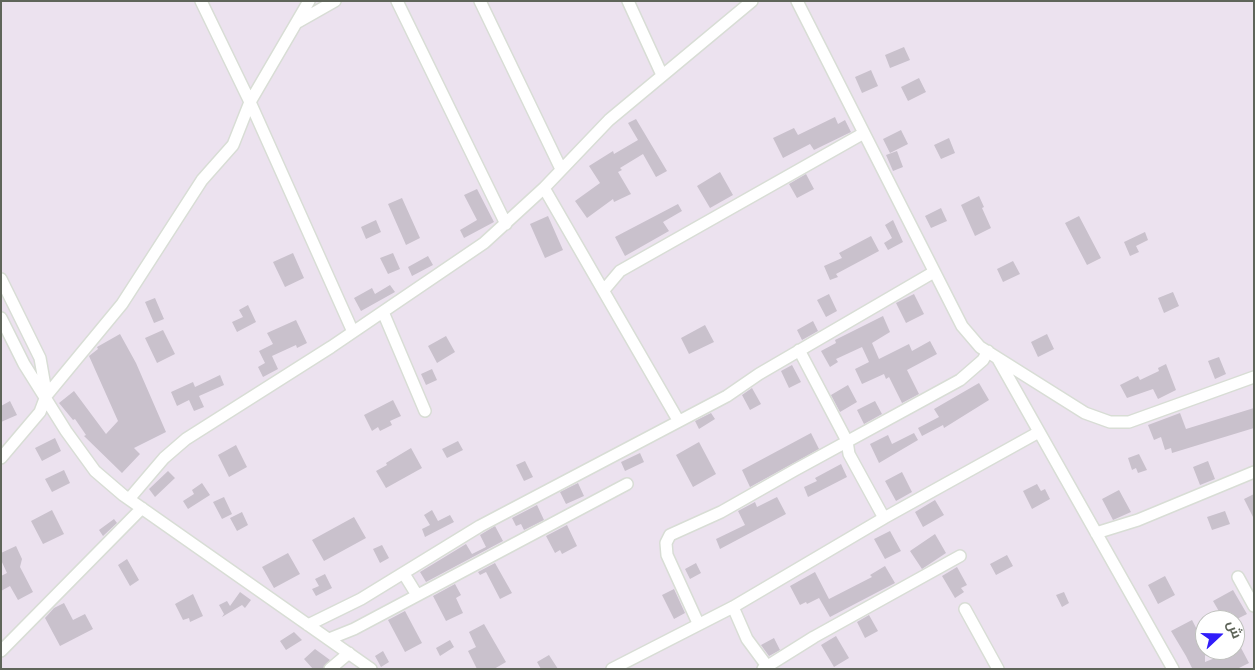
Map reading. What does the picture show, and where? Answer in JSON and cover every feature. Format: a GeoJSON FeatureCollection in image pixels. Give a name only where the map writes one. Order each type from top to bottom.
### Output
{"type":"FeatureCollection","features":[{"type":"Feature","properties":{"kind":"street"},"geometry":{"type":"LineString","coordinates":[[201,1],[250,102],[353,332]]}},
{"type":"Feature","properties":{"kind":"street"},"geometry":{"type":"LineString","coordinates":[[1,458],[40,412],[46,396],[122,304],[202,180],[233,145],[250,102],[309,1]]}},
{"type":"Feature","properties":{"kind":"street"},"geometry":{"type":"LineString","coordinates":[[296,22],[334,1]]}},
{"type":"Feature","properties":{"kind":"street"},"geometry":{"type":"LineString","coordinates":[[397,1],[506,224]]}},
{"type":"Feature","properties":{"kind":"street"},"geometry":{"type":"LineString","coordinates":[[480,1],[561,169]]}},
{"type":"Feature","properties":{"kind":"street"},"geometry":{"type":"LineString","coordinates":[[628,1],[662,76]]}},
{"type":"Feature","properties":{"kind":"street"},"geometry":{"type":"LineString","coordinates":[[129,499],[164,458],[186,439],[353,332],[484,243],[544,188],[609,120],[752,1]]}},
{"type":"Feature","properties":{"kind":"street"},"geometry":{"type":"LineString","coordinates":[[797,1],[962,326],[980,347],[1086,413],[1110,422],[1129,422],[1254,377]]}},
{"type":"Feature","properties":{"kind":"street"},"geometry":{"type":"LineString","coordinates":[[604,290],[620,271],[864,133]]}},
{"type":"Feature","properties":{"kind":"street"},"geometry":{"type":"LineString","coordinates":[[544,188],[678,420]]}},
{"type":"Feature","properties":{"kind":"street"},"geometry":{"type":"LineString","coordinates":[[308,625],[361,599],[480,526],[572,480],[634,443],[727,396],[746,381],[934,272]]}},
{"type":"Feature","properties":{"kind":"street"},"geometry":{"type":"LineString","coordinates":[[1,279],[40,358],[46,396]]}},
{"type":"Feature","properties":{"kind":"street"},"geometry":{"type":"LineString","coordinates":[[383,312],[425,411]]}},
{"type":"Feature","properties":{"kind":"street"},"geometry":{"type":"LineString","coordinates":[[1,318],[24,364],[46,396],[66,431],[94,471],[129,499],[371,669]]}},
{"type":"Feature","properties":{"kind":"street"},"geometry":{"type":"LineString","coordinates":[[799,350],[847,441],[848,454],[884,518]]}},
{"type":"Feature","properties":{"kind":"street"},"geometry":{"type":"LineString","coordinates":[[992,354],[1039,432],[1173,669]]}},
{"type":"Feature","properties":{"kind":"street"},"geometry":{"type":"LineString","coordinates":[[698,623],[667,555],[666,543],[670,535],[721,512],[960,380],[992,354]]}},
{"type":"Feature","properties":{"kind":"street"},"geometry":{"type":"LineString","coordinates":[[612,669],[698,623],[733,607],[884,518],[1039,432]]}},
{"type":"Feature","properties":{"kind":"street"},"geometry":{"type":"LineString","coordinates":[[1096,533],[1138,520],[1254,472]]}},
{"type":"Feature","properties":{"kind":"street"},"geometry":{"type":"LineString","coordinates":[[329,639],[354,629],[627,484]]}},
{"type":"Feature","properties":{"kind":"street"},"geometry":{"type":"LineString","coordinates":[[1,651],[142,508]]}},
{"type":"Feature","properties":{"kind":"street"},"geometry":{"type":"LineString","coordinates":[[733,607],[747,639],[765,667],[814,637],[960,556]]}},
{"type":"Feature","properties":{"kind":"street"},"geometry":{"type":"LineString","coordinates":[[404,574],[416,595]]}},
{"type":"Feature","properties":{"kind":"street"},"geometry":{"type":"LineString","coordinates":[[1238,577],[1254,606]]}},
{"type":"Feature","properties":{"kind":"street"},"geometry":{"type":"LineString","coordinates":[[965,609],[998,669]]}},
{"type":"Feature","properties":{"kind":"street"},"geometry":{"type":"LineString","coordinates":[[330,669],[349,653]]}},
{"type":"Feature","properties":{"kind":"building"},"geometry":{"type":"Polygon","coordinates":[[[904,47],[910,60],[890,68],[885,55],[904,47]]]}},
{"type":"Feature","properties":{"kind":"building"},"geometry":{"type":"Polygon","coordinates":[[[871,70],[878,86],[862,93],[855,77],[871,70]]]}},
{"type":"Feature","properties":{"kind":"building"},"geometry":{"type":"Polygon","coordinates":[[[919,78],[926,92],[908,101],[901,87],[919,78]]]}},
{"type":"Feature","properties":{"kind":"building"},"geometry":{"type":"Polygon","coordinates":[[[835,117],[838,124],[845,120],[851,132],[814,150],[810,144],[783,158],[773,138],[794,128],[798,135],[835,117]]]}},
{"type":"Feature","properties":{"kind":"building"},"geometry":{"type":"Polygon","coordinates":[[[636,119],[667,171],[656,177],[643,154],[620,168],[622,170],[618,172],[631,194],[614,202],[613,199],[587,218],[575,201],[600,183],[589,166],[613,151],[614,154],[638,140],[628,123],[636,119]]]}},
{"type":"Feature","properties":{"kind":"building"},"geometry":{"type":"Polygon","coordinates":[[[901,130],[908,144],[890,153],[883,139],[901,130]]]}},
{"type":"Feature","properties":{"kind":"building"},"geometry":{"type":"Polygon","coordinates":[[[949,138],[955,153],[941,159],[934,145],[949,138]]]}},
{"type":"Feature","properties":{"kind":"building"},"geometry":{"type":"Polygon","coordinates":[[[897,151],[903,167],[893,171],[886,155],[897,151]]]}},
{"type":"Feature","properties":{"kind":"building"},"geometry":{"type":"Polygon","coordinates":[[[720,172],[733,195],[710,208],[697,186],[720,172]]]}},
{"type":"Feature","properties":{"kind":"building"},"geometry":{"type":"Polygon","coordinates":[[[806,174],[814,189],[797,198],[789,184],[806,174]]]}},
{"type":"Feature","properties":{"kind":"building"},"geometry":{"type":"Polygon","coordinates":[[[477,189],[494,222],[464,238],[460,230],[477,220],[464,195],[477,189]]]}},
{"type":"Feature","properties":{"kind":"building"},"geometry":{"type":"Polygon","coordinates":[[[979,196],[991,228],[975,236],[961,205],[979,196]]]}},
{"type":"Feature","properties":{"kind":"building"},"geometry":{"type":"Polygon","coordinates":[[[402,198],[420,238],[406,245],[388,204],[402,198]]]}},
{"type":"Feature","properties":{"kind":"building"},"geometry":{"type":"Polygon","coordinates":[[[678,204],[682,211],[663,222],[669,231],[625,256],[615,237],[678,204]]]}},
{"type":"Feature","properties":{"kind":"building"},"geometry":{"type":"Polygon","coordinates":[[[941,208],[947,221],[931,228],[925,216],[941,208]]]}},
{"type":"Feature","properties":{"kind":"building"},"geometry":{"type":"Polygon","coordinates":[[[548,216],[563,250],[545,258],[530,224],[548,216]]]}},
{"type":"Feature","properties":{"kind":"building"},"geometry":{"type":"Polygon","coordinates":[[[1079,216],[1101,258],[1087,265],[1065,223],[1079,216]]]}},
{"type":"Feature","properties":{"kind":"building"},"geometry":{"type":"Polygon","coordinates":[[[376,220],[381,232],[366,239],[361,227],[376,220]]]}},
{"type":"Feature","properties":{"kind":"building"},"geometry":{"type":"Polygon","coordinates":[[[893,220],[903,242],[888,250],[884,243],[892,238],[885,225],[893,220]]]}},
{"type":"Feature","properties":{"kind":"building"},"geometry":{"type":"Polygon","coordinates":[[[1145,232],[1148,240],[1136,246],[1139,252],[1130,256],[1124,242],[1145,232]]]}},
{"type":"Feature","properties":{"kind":"building"},"geometry":{"type":"Polygon","coordinates":[[[871,236],[879,251],[836,274],[838,277],[830,280],[824,266],[842,258],[839,253],[871,236]]]}},
{"type":"Feature","properties":{"kind":"building"},"geometry":{"type":"Polygon","coordinates":[[[293,253],[304,278],[285,287],[273,262],[293,253]]]}},
{"type":"Feature","properties":{"kind":"building"},"geometry":{"type":"Polygon","coordinates":[[[393,253],[400,269],[388,274],[380,258],[393,253]]]}},
{"type":"Feature","properties":{"kind":"building"},"geometry":{"type":"Polygon","coordinates":[[[428,256],[433,265],[412,276],[408,267],[428,256]]]}},
{"type":"Feature","properties":{"kind":"building"},"geometry":{"type":"Polygon","coordinates":[[[1013,261],[1020,274],[1003,282],[997,269],[1013,261]]]}},
{"type":"Feature","properties":{"kind":"building"},"geometry":{"type":"Polygon","coordinates":[[[390,285],[395,292],[361,311],[354,298],[372,288],[375,294],[390,285]]]}},
{"type":"Feature","properties":{"kind":"building"},"geometry":{"type":"Polygon","coordinates":[[[1173,292],[1179,306],[1164,313],[1158,298],[1173,292]]]}},
{"type":"Feature","properties":{"kind":"building"},"geometry":{"type":"Polygon","coordinates":[[[829,294],[837,311],[826,317],[817,300],[829,294]]]}},
{"type":"Feature","properties":{"kind":"building"},"geometry":{"type":"Polygon","coordinates":[[[914,294],[924,314],[906,323],[896,303],[914,294]]]}},
{"type":"Feature","properties":{"kind":"building"},"geometry":{"type":"Polygon","coordinates":[[[155,298],[164,319],[154,323],[145,302],[155,298]]]}},
{"type":"Feature","properties":{"kind":"building"},"geometry":{"type":"Polygon","coordinates":[[[248,305],[256,322],[237,332],[232,322],[243,317],[239,310],[248,305]]]}},
{"type":"Feature","properties":{"kind":"building"},"geometry":{"type":"Polygon","coordinates":[[[883,316],[890,332],[872,343],[879,359],[909,344],[912,351],[930,341],[937,354],[907,370],[919,394],[902,403],[889,377],[886,379],[884,374],[862,384],[855,369],[869,362],[862,347],[836,359],[838,362],[830,367],[821,351],[836,343],[835,340],[883,316]]]}},
{"type":"Feature","properties":{"kind":"building"},"geometry":{"type":"Polygon","coordinates":[[[296,320],[307,343],[297,348],[296,345],[272,356],[278,369],[263,377],[258,367],[265,363],[259,351],[273,344],[267,333],[296,320]]]}},
{"type":"Feature","properties":{"kind":"building"},"geometry":{"type":"Polygon","coordinates":[[[813,321],[818,331],[802,340],[797,330],[813,321]]]}},
{"type":"Feature","properties":{"kind":"building"},"geometry":{"type":"Polygon","coordinates":[[[705,325],[714,342],[689,354],[681,338],[705,325]]]}},
{"type":"Feature","properties":{"kind":"building"},"geometry":{"type":"Polygon","coordinates":[[[163,330],[175,354],[157,363],[145,338],[163,330]]]}},
{"type":"Feature","properties":{"kind":"building"},"geometry":{"type":"Polygon","coordinates":[[[120,334],[136,363],[166,432],[134,448],[140,454],[122,473],[84,436],[86,435],[75,419],[73,420],[59,403],[74,391],[106,434],[118,421],[89,356],[98,349],[97,347],[120,334]]]}},
{"type":"Feature","properties":{"kind":"building"},"geometry":{"type":"Polygon","coordinates":[[[1047,334],[1054,349],[1038,357],[1031,342],[1047,334]]]}},
{"type":"Feature","properties":{"kind":"building"},"geometry":{"type":"Polygon","coordinates":[[[446,336],[455,352],[437,363],[428,346],[446,336]]]}},
{"type":"Feature","properties":{"kind":"building"},"geometry":{"type":"Polygon","coordinates":[[[1219,357],[1226,374],[1215,379],[1208,361],[1219,357]]]}},
{"type":"Feature","properties":{"kind":"building"},"geometry":{"type":"Polygon","coordinates":[[[1166,364],[1176,390],[1158,399],[1153,389],[1127,398],[1120,385],[1138,376],[1140,380],[1159,371],[1158,368],[1166,364]]]}},
{"type":"Feature","properties":{"kind":"building"},"geometry":{"type":"Polygon","coordinates":[[[792,365],[801,382],[789,388],[781,371],[792,365]]]}},
{"type":"Feature","properties":{"kind":"building"},"geometry":{"type":"Polygon","coordinates":[[[432,369],[437,380],[426,385],[421,374],[432,369]]]}},
{"type":"Feature","properties":{"kind":"building"},"geometry":{"type":"Polygon","coordinates":[[[220,375],[224,385],[199,396],[204,407],[194,411],[189,400],[177,406],[171,392],[193,382],[195,387],[220,375]]]}},
{"type":"Feature","properties":{"kind":"building"},"geometry":{"type":"Polygon","coordinates":[[[979,383],[989,400],[944,428],[943,425],[922,436],[918,428],[939,417],[934,409],[979,383]]]}},
{"type":"Feature","properties":{"kind":"building"},"geometry":{"type":"Polygon","coordinates":[[[848,385],[857,402],[840,412],[831,395],[848,385]]]}},
{"type":"Feature","properties":{"kind":"building"},"geometry":{"type":"Polygon","coordinates":[[[752,388],[761,404],[750,410],[742,395],[752,388]]]}},
{"type":"Feature","properties":{"kind":"building"},"geometry":{"type":"Polygon","coordinates":[[[393,400],[401,416],[390,421],[392,425],[380,431],[378,427],[372,431],[364,415],[393,400]]]}},
{"type":"Feature","properties":{"kind":"building"},"geometry":{"type":"Polygon","coordinates":[[[10,401],[17,415],[1,422],[1,406],[10,401]]]}},
{"type":"Feature","properties":{"kind":"building"},"geometry":{"type":"Polygon","coordinates":[[[875,401],[882,414],[864,424],[857,410],[875,401]]]}},
{"type":"Feature","properties":{"kind":"building"},"geometry":{"type":"Polygon","coordinates":[[[1254,408],[1254,428],[1172,453],[1171,448],[1165,450],[1161,437],[1154,440],[1148,425],[1180,413],[1186,429],[1254,408]]]}},
{"type":"Feature","properties":{"kind":"building"},"geometry":{"type":"Polygon","coordinates":[[[711,413],[715,419],[699,429],[695,421],[711,413]]]}},
{"type":"Feature","properties":{"kind":"building"},"geometry":{"type":"Polygon","coordinates":[[[811,433],[819,449],[750,487],[742,470],[811,433]]]}},
{"type":"Feature","properties":{"kind":"building"},"geometry":{"type":"Polygon","coordinates":[[[914,433],[918,440],[879,463],[870,444],[888,435],[892,444],[914,433]]]}},
{"type":"Feature","properties":{"kind":"building"},"geometry":{"type":"Polygon","coordinates":[[[55,438],[61,451],[42,461],[35,448],[55,438]]]}},
{"type":"Feature","properties":{"kind":"building"},"geometry":{"type":"Polygon","coordinates":[[[458,441],[463,450],[447,458],[442,449],[458,441]]]}},
{"type":"Feature","properties":{"kind":"building"},"geometry":{"type":"Polygon","coordinates":[[[699,442],[716,474],[693,487],[676,455],[699,442]]]}},
{"type":"Feature","properties":{"kind":"building"},"geometry":{"type":"Polygon","coordinates":[[[236,445],[247,467],[229,477],[218,455],[236,445]]]}},
{"type":"Feature","properties":{"kind":"building"},"geometry":{"type":"Polygon","coordinates":[[[411,448],[422,468],[386,488],[376,471],[411,448]]]}},
{"type":"Feature","properties":{"kind":"building"},"geometry":{"type":"Polygon","coordinates":[[[640,453],[644,462],[625,471],[621,462],[640,453]]]}},
{"type":"Feature","properties":{"kind":"building"},"geometry":{"type":"Polygon","coordinates":[[[1139,454],[1147,470],[1138,473],[1136,468],[1132,470],[1128,458],[1139,454]]]}},
{"type":"Feature","properties":{"kind":"building"},"geometry":{"type":"Polygon","coordinates":[[[525,461],[533,477],[524,481],[516,465],[525,461]]]}},
{"type":"Feature","properties":{"kind":"building"},"geometry":{"type":"Polygon","coordinates":[[[1208,461],[1215,479],[1200,485],[1193,467],[1208,461]]]}},
{"type":"Feature","properties":{"kind":"building"},"geometry":{"type":"Polygon","coordinates":[[[841,464],[847,477],[808,497],[804,487],[817,481],[815,478],[841,464]]]}},
{"type":"Feature","properties":{"kind":"building"},"geometry":{"type":"Polygon","coordinates":[[[64,470],[70,483],[52,492],[45,479],[64,470]]]}},
{"type":"Feature","properties":{"kind":"building"},"geometry":{"type":"Polygon","coordinates":[[[168,471],[175,478],[155,497],[149,489],[168,471]]]}},
{"type":"Feature","properties":{"kind":"building"},"geometry":{"type":"Polygon","coordinates":[[[902,472],[912,492],[896,501],[885,481],[902,472]]]}},
{"type":"Feature","properties":{"kind":"building"},"geometry":{"type":"Polygon","coordinates":[[[202,483],[210,495],[188,509],[183,501],[194,494],[192,490],[202,483]]]}},
{"type":"Feature","properties":{"kind":"building"},"geometry":{"type":"Polygon","coordinates":[[[578,483],[584,496],[566,504],[560,492],[578,483]]]}},
{"type":"Feature","properties":{"kind":"building"},"geometry":{"type":"Polygon","coordinates":[[[1037,484],[1041,491],[1045,489],[1050,499],[1032,509],[1023,491],[1037,484]]]}},
{"type":"Feature","properties":{"kind":"building"},"geometry":{"type":"Polygon","coordinates":[[[1119,490],[1131,512],[1113,520],[1102,499],[1119,490]]]}},
{"type":"Feature","properties":{"kind":"building"},"geometry":{"type":"Polygon","coordinates":[[[1254,494],[1254,519],[1244,499],[1254,494]]]}},
{"type":"Feature","properties":{"kind":"building"},"geometry":{"type":"Polygon","coordinates":[[[224,497],[232,514],[222,519],[213,502],[224,497]]]}},
{"type":"Feature","properties":{"kind":"building"},"geometry":{"type":"Polygon","coordinates":[[[777,497],[786,514],[720,549],[716,539],[745,525],[738,511],[755,502],[757,507],[777,497]]]}},
{"type":"Feature","properties":{"kind":"building"},"geometry":{"type":"Polygon","coordinates":[[[935,500],[944,515],[923,527],[915,512],[935,500]]]}},
{"type":"Feature","properties":{"kind":"building"},"geometry":{"type":"Polygon","coordinates":[[[537,505],[544,520],[524,530],[521,524],[516,526],[512,518],[537,505]]]}},
{"type":"Feature","properties":{"kind":"building"},"geometry":{"type":"Polygon","coordinates":[[[52,510],[64,534],[43,544],[31,521],[52,510]]]}},
{"type":"Feature","properties":{"kind":"building"},"geometry":{"type":"Polygon","coordinates":[[[432,510],[438,521],[450,515],[454,522],[425,537],[422,529],[430,525],[424,515],[432,510]]]}},
{"type":"Feature","properties":{"kind":"building"},"geometry":{"type":"Polygon","coordinates":[[[1225,511],[1230,524],[1212,530],[1207,517],[1225,511]]]}},
{"type":"Feature","properties":{"kind":"building"},"geometry":{"type":"Polygon","coordinates":[[[242,512],[248,525],[237,531],[230,518],[242,512]]]}},
{"type":"Feature","properties":{"kind":"building"},"geometry":{"type":"Polygon","coordinates":[[[354,517],[366,538],[324,561],[312,540],[354,517]]]}},
{"type":"Feature","properties":{"kind":"building"},"geometry":{"type":"Polygon","coordinates":[[[114,519],[117,523],[103,536],[99,530],[114,519]]]}},
{"type":"Feature","properties":{"kind":"building"},"geometry":{"type":"Polygon","coordinates":[[[567,525],[577,546],[562,554],[560,550],[555,553],[546,536],[567,525]]]}},
{"type":"Feature","properties":{"kind":"building"},"geometry":{"type":"Polygon","coordinates":[[[495,526],[503,541],[426,582],[420,572],[466,544],[472,554],[486,547],[480,535],[495,526]]]}},
{"type":"Feature","properties":{"kind":"building"},"geometry":{"type":"Polygon","coordinates":[[[890,531],[901,551],[885,559],[874,539],[890,531]]]}},
{"type":"Feature","properties":{"kind":"building"},"geometry":{"type":"Polygon","coordinates":[[[935,534],[946,553],[922,569],[910,551],[935,534]]]}},
{"type":"Feature","properties":{"kind":"building"},"geometry":{"type":"Polygon","coordinates":[[[382,545],[389,558],[380,563],[373,549],[382,545]]]}},
{"type":"Feature","properties":{"kind":"building"},"geometry":{"type":"Polygon","coordinates":[[[16,546],[22,559],[20,567],[33,592],[18,600],[10,586],[1,591],[1,576],[7,573],[1,560],[1,553],[16,546]]]}},
{"type":"Feature","properties":{"kind":"building"},"geometry":{"type":"Polygon","coordinates":[[[288,553],[300,574],[274,588],[262,567],[288,553]]]}},
{"type":"Feature","properties":{"kind":"building"},"geometry":{"type":"Polygon","coordinates":[[[1007,555],[1013,566],[996,575],[990,564],[1007,555]]]}},
{"type":"Feature","properties":{"kind":"building"},"geometry":{"type":"Polygon","coordinates":[[[127,559],[139,580],[130,586],[118,565],[127,559]]]}},
{"type":"Feature","properties":{"kind":"building"},"geometry":{"type":"Polygon","coordinates":[[[495,563],[512,593],[500,599],[486,572],[480,575],[478,572],[495,563]]]}},
{"type":"Feature","properties":{"kind":"building"},"geometry":{"type":"Polygon","coordinates":[[[696,563],[701,573],[690,579],[685,569],[696,563]]]}},
{"type":"Feature","properties":{"kind":"building"},"geometry":{"type":"Polygon","coordinates":[[[885,566],[895,583],[830,617],[819,598],[800,605],[790,586],[815,572],[829,599],[872,577],[870,575],[885,566]]]}},
{"type":"Feature","properties":{"kind":"building"},"geometry":{"type":"Polygon","coordinates":[[[957,567],[967,585],[961,588],[964,592],[955,598],[942,576],[957,567]]]}},
{"type":"Feature","properties":{"kind":"building"},"geometry":{"type":"Polygon","coordinates":[[[325,574],[332,588],[316,596],[312,589],[319,586],[315,579],[325,574]]]}},
{"type":"Feature","properties":{"kind":"building"},"geometry":{"type":"Polygon","coordinates":[[[1165,576],[1175,595],[1158,604],[1148,585],[1165,576]]]}},
{"type":"Feature","properties":{"kind":"building"},"geometry":{"type":"Polygon","coordinates":[[[455,584],[461,595],[456,598],[463,613],[446,621],[433,596],[455,584]]]}},
{"type":"Feature","properties":{"kind":"building"},"geometry":{"type":"Polygon","coordinates":[[[674,589],[685,613],[674,619],[662,595],[674,589]]]}},
{"type":"Feature","properties":{"kind":"building"},"geometry":{"type":"Polygon","coordinates":[[[1233,590],[1245,610],[1218,610],[1213,601],[1233,590]]]}},
{"type":"Feature","properties":{"kind":"building"},"geometry":{"type":"Polygon","coordinates":[[[240,592],[251,600],[245,608],[242,605],[222,617],[224,614],[219,605],[227,601],[230,606],[240,592]]]}},
{"type":"Feature","properties":{"kind":"building"},"geometry":{"type":"Polygon","coordinates":[[[1064,592],[1069,603],[1062,607],[1056,595],[1064,592]]]}},
{"type":"Feature","properties":{"kind":"building"},"geometry":{"type":"Polygon","coordinates":[[[193,594],[203,616],[190,622],[189,618],[183,620],[175,604],[193,594]]]}},
{"type":"Feature","properties":{"kind":"building"},"geometry":{"type":"Polygon","coordinates":[[[64,603],[73,620],[85,614],[93,629],[60,646],[45,618],[54,608],[64,603]]]}},
{"type":"Feature","properties":{"kind":"building"},"geometry":{"type":"Polygon","coordinates":[[[405,611],[422,643],[405,652],[388,620],[405,611]]]}},
{"type":"Feature","properties":{"kind":"building"},"geometry":{"type":"Polygon","coordinates":[[[869,615],[878,631],[865,638],[857,622],[869,615]]]}},
{"type":"Feature","properties":{"kind":"building"},"geometry":{"type":"Polygon","coordinates":[[[1192,620],[1195,626],[1195,660],[1205,660],[1205,662],[1210,660],[1245,660],[1245,655],[1249,663],[1237,669],[1191,669],[1186,656],[1171,631],[1192,620]]]}},
{"type":"Feature","properties":{"kind":"building"},"geometry":{"type":"Polygon","coordinates":[[[484,624],[506,662],[494,669],[477,669],[468,651],[476,647],[469,632],[484,624]]]}},
{"type":"Feature","properties":{"kind":"building"},"geometry":{"type":"Polygon","coordinates":[[[294,632],[302,640],[286,650],[280,641],[294,632]]]}},
{"type":"Feature","properties":{"kind":"building"},"geometry":{"type":"Polygon","coordinates":[[[836,636],[849,658],[834,667],[821,645],[836,636]]]}},
{"type":"Feature","properties":{"kind":"building"},"geometry":{"type":"Polygon","coordinates":[[[774,638],[780,650],[769,656],[761,645],[774,638]]]}},
{"type":"Feature","properties":{"kind":"building"},"geometry":{"type":"Polygon","coordinates":[[[450,640],[454,647],[440,656],[436,648],[450,640]]]}},
{"type":"Feature","properties":{"kind":"building"},"geometry":{"type":"Polygon","coordinates":[[[315,649],[330,660],[323,669],[313,669],[304,659],[315,649]]]}},
{"type":"Feature","properties":{"kind":"building"},"geometry":{"type":"Polygon","coordinates":[[[383,651],[389,662],[381,667],[375,656],[383,651]]]}},
{"type":"Feature","properties":{"kind":"building"},"geometry":{"type":"Polygon","coordinates":[[[549,655],[558,669],[541,669],[537,662],[549,655]]]}}]}
